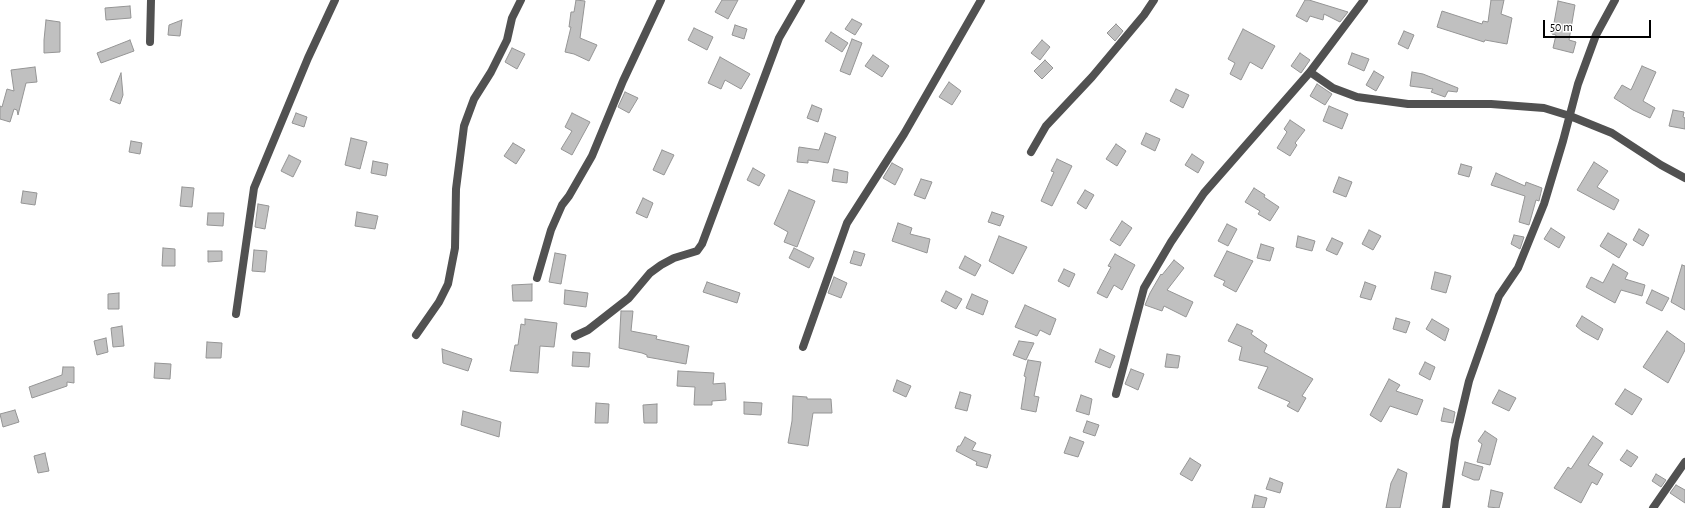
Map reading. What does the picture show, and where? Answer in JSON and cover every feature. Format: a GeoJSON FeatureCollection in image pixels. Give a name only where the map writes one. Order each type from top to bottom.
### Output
{"type":"FeatureCollection","features":[{"type":"Feature","properties":{"kind":"street"},"geometry":{"type":"LineString","coordinates":[[150,42],[151,0]]}},
{"type":"Feature","properties":{"kind":"street"},"geometry":{"type":"LineString","coordinates":[[236,314],[254,188],[308,58],[335,0]]}},
{"type":"Feature","properties":{"kind":"street"},"geometry":{"type":"LineString","coordinates":[[416,335],[439,302],[448,284],[455,248],[456,188],[464,126],[474,99],[491,72],[507,40],[512,18],[521,0]]}},
{"type":"Feature","properties":{"kind":"street"},"geometry":{"type":"LineString","coordinates":[[537,278],[551,230],[562,205],[569,196],[592,156],[623,81],[661,0]]}},
{"type":"Feature","properties":{"kind":"street"},"geometry":{"type":"LineString","coordinates":[[575,336],[588,330],[630,298],[650,274],[661,265],[674,258],[697,251],[702,244],[779,38],[801,0]]}},
{"type":"Feature","properties":{"kind":"street"},"geometry":{"type":"LineString","coordinates":[[803,347],[847,223],[904,134],[981,0]]}},
{"type":"Feature","properties":{"kind":"street"},"geometry":{"type":"LineString","coordinates":[[1031,152],[1046,126],[1092,77],[1144,16],[1154,0]]}},
{"type":"Feature","properties":{"kind":"street"},"geometry":{"type":"LineString","coordinates":[[1116,394],[1144,288],[1171,242],[1204,193],[1310,72],[1364,0]]}},
{"type":"Feature","properties":{"kind":"street"},"geometry":{"type":"LineString","coordinates":[[1446,508],[1455,440],[1469,381],[1499,296],[1518,268],[1544,204],[1578,84],[1596,35],[1615,0]]}},
{"type":"Feature","properties":{"kind":"street"},"geometry":{"type":"LineString","coordinates":[[1310,72],[1333,88],[1357,97],[1408,104],[1491,104],[1544,108],[1570,116],[1612,133],[1661,165],[1685,178]]}},
{"type":"Feature","properties":{"kind":"street"},"geometry":{"type":"LineString","coordinates":[[1653,508],[1685,462]]}},
{"type":"Feature","properties":{"kind":"building"},"geometry":{"type":"Polygon","coordinates":[[[576,0],[585,1],[580,38],[597,45],[589,61],[574,54],[565,52],[571,27],[569,27],[571,12],[574,12],[576,0]]]}},
{"type":"Feature","properties":{"kind":"building"},"geometry":{"type":"Polygon","coordinates":[[[722,0],[738,0],[728,19],[715,12],[722,0]]]}},
{"type":"Feature","properties":{"kind":"building"},"geometry":{"type":"Polygon","coordinates":[[[1305,0],[1348,12],[1340,22],[1324,14],[1323,20],[1310,16],[1307,22],[1296,16],[1305,0]]]}},
{"type":"Feature","properties":{"kind":"building"},"geometry":{"type":"Polygon","coordinates":[[[1491,0],[1504,0],[1501,14],[1512,18],[1507,44],[1485,40],[1484,42],[1437,27],[1442,11],[1482,24],[1483,21],[1488,22],[1491,0]]]}},
{"type":"Feature","properties":{"kind":"building"},"geometry":{"type":"Polygon","coordinates":[[[1558,1],[1575,5],[1569,40],[1576,42],[1573,53],[1553,48],[1556,35],[1552,34],[1558,1]]]}},
{"type":"Feature","properties":{"kind":"building"},"geometry":{"type":"Polygon","coordinates":[[[130,6],[131,18],[106,20],[105,8],[130,6]]]}},
{"type":"Feature","properties":{"kind":"building"},"geometry":{"type":"Polygon","coordinates":[[[852,19],[862,24],[855,35],[845,29],[852,19]]]}},
{"type":"Feature","properties":{"kind":"building"},"geometry":{"type":"Polygon","coordinates":[[[46,20],[60,22],[60,52],[44,53],[46,20]]]}},
{"type":"Feature","properties":{"kind":"building"},"geometry":{"type":"Polygon","coordinates":[[[182,20],[180,36],[168,35],[169,25],[182,20]]]}},
{"type":"Feature","properties":{"kind":"building"},"geometry":{"type":"Polygon","coordinates":[[[1116,24],[1123,31],[1115,41],[1107,33],[1116,24]]]}},
{"type":"Feature","properties":{"kind":"building"},"geometry":{"type":"Polygon","coordinates":[[[735,25],[747,29],[744,39],[732,35],[735,25]]]}},
{"type":"Feature","properties":{"kind":"building"},"geometry":{"type":"Polygon","coordinates":[[[694,28],[713,37],[707,50],[688,40],[694,28]]]}},
{"type":"Feature","properties":{"kind":"building"},"geometry":{"type":"Polygon","coordinates":[[[1243,29],[1275,46],[1262,69],[1250,62],[1241,80],[1230,74],[1235,63],[1228,59],[1243,29]]]}},
{"type":"Feature","properties":{"kind":"building"},"geometry":{"type":"Polygon","coordinates":[[[1404,31],[1414,35],[1408,49],[1398,44],[1404,31]]]}},
{"type":"Feature","properties":{"kind":"building"},"geometry":{"type":"Polygon","coordinates":[[[831,32],[848,43],[842,52],[825,41],[831,32]]]}},
{"type":"Feature","properties":{"kind":"building"},"geometry":{"type":"Polygon","coordinates":[[[852,39],[862,43],[850,75],[840,71],[852,39]]]}},
{"type":"Feature","properties":{"kind":"building"},"geometry":{"type":"Polygon","coordinates":[[[130,40],[134,51],[101,63],[97,53],[130,40]]]}},
{"type":"Feature","properties":{"kind":"building"},"geometry":{"type":"Polygon","coordinates":[[[1042,40],[1050,47],[1040,60],[1031,53],[1042,40]]]}},
{"type":"Feature","properties":{"kind":"building"},"geometry":{"type":"Polygon","coordinates":[[[512,48],[525,54],[517,69],[505,62],[512,48]]]}},
{"type":"Feature","properties":{"kind":"building"},"geometry":{"type":"Polygon","coordinates":[[[1300,53],[1310,60],[1301,73],[1291,66],[1300,53]]]}},
{"type":"Feature","properties":{"kind":"building"},"geometry":{"type":"Polygon","coordinates":[[[1352,53],[1369,59],[1364,71],[1348,64],[1352,53]]]}},
{"type":"Feature","properties":{"kind":"building"},"geometry":{"type":"Polygon","coordinates":[[[873,55],[889,66],[882,77],[865,66],[873,55]]]}},
{"type":"Feature","properties":{"kind":"building"},"geometry":{"type":"Polygon","coordinates":[[[720,57],[750,74],[741,89],[725,80],[721,89],[708,83],[720,57]]]}},
{"type":"Feature","properties":{"kind":"building"},"geometry":{"type":"Polygon","coordinates":[[[1045,60],[1053,68],[1042,79],[1034,71],[1045,60]]]}},
{"type":"Feature","properties":{"kind":"building"},"geometry":{"type":"Polygon","coordinates":[[[1642,66],[1656,72],[1643,101],[1655,108],[1650,118],[1633,110],[1614,98],[1622,85],[1631,90],[1642,66]]]}},
{"type":"Feature","properties":{"kind":"building"},"geometry":{"type":"Polygon","coordinates":[[[35,67],[37,82],[26,83],[18,115],[17,110],[14,109],[10,122],[0,119],[0,106],[2,107],[7,89],[14,91],[11,70],[35,67]]]}},
{"type":"Feature","properties":{"kind":"building"},"geometry":{"type":"Polygon","coordinates":[[[1374,71],[1384,77],[1376,91],[1366,85],[1374,71]]]}},
{"type":"Feature","properties":{"kind":"building"},"geometry":{"type":"Polygon","coordinates":[[[1412,72],[1423,74],[1458,88],[1457,92],[1448,91],[1445,97],[1431,92],[1433,89],[1410,86],[1412,72]]]}},
{"type":"Feature","properties":{"kind":"building"},"geometry":{"type":"Polygon","coordinates":[[[121,73],[123,95],[120,104],[110,100],[121,73]]]}},
{"type":"Feature","properties":{"kind":"building"},"geometry":{"type":"Polygon","coordinates":[[[949,82],[961,91],[952,105],[939,97],[949,82]]]}},
{"type":"Feature","properties":{"kind":"building"},"geometry":{"type":"Polygon","coordinates":[[[1317,84],[1332,94],[1325,105],[1310,96],[1317,84]]]}},
{"type":"Feature","properties":{"kind":"building"},"geometry":{"type":"Polygon","coordinates":[[[1176,89],[1189,95],[1183,108],[1170,101],[1176,89]]]}},
{"type":"Feature","properties":{"kind":"building"},"geometry":{"type":"Polygon","coordinates":[[[625,92],[638,98],[629,113],[618,107],[625,92]]]}},
{"type":"Feature","properties":{"kind":"building"},"geometry":{"type":"Polygon","coordinates":[[[812,105],[822,109],[818,122],[807,118],[812,105]]]}},
{"type":"Feature","properties":{"kind":"building"},"geometry":{"type":"Polygon","coordinates":[[[1329,106],[1348,114],[1342,129],[1323,121],[1329,106]]]}},
{"type":"Feature","properties":{"kind":"building"},"geometry":{"type":"Polygon","coordinates":[[[1673,110],[1684,112],[1683,117],[1685,118],[1685,129],[1669,126],[1673,110]]]}},
{"type":"Feature","properties":{"kind":"building"},"geometry":{"type":"Polygon","coordinates":[[[296,113],[307,117],[304,127],[292,123],[296,113]]]}},
{"type":"Feature","properties":{"kind":"building"},"geometry":{"type":"Polygon","coordinates":[[[572,113],[590,122],[572,155],[561,149],[572,131],[565,127],[572,113]]]}},
{"type":"Feature","properties":{"kind":"building"},"geometry":{"type":"Polygon","coordinates":[[[1290,120],[1305,130],[1295,143],[1297,145],[1290,156],[1277,148],[1287,132],[1284,129],[1290,120]]]}},
{"type":"Feature","properties":{"kind":"building"},"geometry":{"type":"Polygon","coordinates":[[[825,133],[836,137],[828,163],[808,160],[808,163],[797,162],[799,147],[819,150],[825,133]]]}},
{"type":"Feature","properties":{"kind":"building"},"geometry":{"type":"Polygon","coordinates":[[[1146,133],[1160,139],[1155,151],[1141,144],[1146,133]]]}},
{"type":"Feature","properties":{"kind":"building"},"geometry":{"type":"Polygon","coordinates":[[[351,138],[367,142],[360,169],[345,165],[351,138]]]}},
{"type":"Feature","properties":{"kind":"building"},"geometry":{"type":"Polygon","coordinates":[[[131,141],[142,143],[140,154],[129,152],[131,141]]]}},
{"type":"Feature","properties":{"kind":"building"},"geometry":{"type":"Polygon","coordinates":[[[513,143],[525,150],[516,164],[504,156],[513,143]]]}},
{"type":"Feature","properties":{"kind":"building"},"geometry":{"type":"Polygon","coordinates":[[[1116,144],[1126,151],[1117,166],[1106,159],[1116,144]]]}},
{"type":"Feature","properties":{"kind":"building"},"geometry":{"type":"Polygon","coordinates":[[[662,150],[674,155],[664,175],[653,170],[662,150]]]}},
{"type":"Feature","properties":{"kind":"building"},"geometry":{"type":"Polygon","coordinates":[[[1192,154],[1204,162],[1198,173],[1185,165],[1192,154]]]}},
{"type":"Feature","properties":{"kind":"building"},"geometry":{"type":"Polygon","coordinates":[[[289,155],[301,161],[293,177],[281,171],[289,155]]]}},
{"type":"Feature","properties":{"kind":"building"},"geometry":{"type":"Polygon","coordinates":[[[1057,159],[1072,166],[1052,206],[1041,201],[1054,172],[1051,171],[1057,159]]]}},
{"type":"Feature","properties":{"kind":"building"},"geometry":{"type":"Polygon","coordinates":[[[373,161],[388,164],[386,176],[371,173],[373,161]]]}},
{"type":"Feature","properties":{"kind":"building"},"geometry":{"type":"Polygon","coordinates":[[[1594,162],[1608,171],[1597,187],[1619,200],[1614,210],[1577,190],[1594,162]]]}},
{"type":"Feature","properties":{"kind":"building"},"geometry":{"type":"Polygon","coordinates":[[[892,163],[903,169],[895,185],[883,178],[892,163]]]}},
{"type":"Feature","properties":{"kind":"building"},"geometry":{"type":"Polygon","coordinates":[[[1461,164],[1472,167],[1469,177],[1458,174],[1461,164]]]}},
{"type":"Feature","properties":{"kind":"building"},"geometry":{"type":"Polygon","coordinates":[[[753,168],[765,175],[759,186],[747,180],[753,168]]]}},
{"type":"Feature","properties":{"kind":"building"},"geometry":{"type":"Polygon","coordinates":[[[834,169],[848,172],[847,183],[832,181],[834,169]]]}},
{"type":"Feature","properties":{"kind":"building"},"geometry":{"type":"Polygon","coordinates":[[[1496,173],[1525,186],[1526,182],[1542,188],[1539,201],[1536,200],[1529,225],[1519,222],[1525,196],[1491,185],[1496,173]]]}},
{"type":"Feature","properties":{"kind":"building"},"geometry":{"type":"Polygon","coordinates":[[[1339,177],[1352,182],[1346,197],[1333,192],[1339,177]]]}},
{"type":"Feature","properties":{"kind":"building"},"geometry":{"type":"Polygon","coordinates":[[[921,179],[932,182],[925,199],[914,195],[921,179]]]}},
{"type":"Feature","properties":{"kind":"building"},"geometry":{"type":"Polygon","coordinates":[[[182,187],[194,188],[192,207],[180,206],[182,187]]]}},
{"type":"Feature","properties":{"kind":"building"},"geometry":{"type":"Polygon","coordinates":[[[1254,188],[1279,207],[1270,221],[1258,214],[1260,211],[1245,202],[1254,188]]]}},
{"type":"Feature","properties":{"kind":"building"},"geometry":{"type":"Polygon","coordinates":[[[789,190],[815,201],[797,247],[784,242],[788,232],[774,224],[789,190]]]}},
{"type":"Feature","properties":{"kind":"building"},"geometry":{"type":"Polygon","coordinates":[[[1085,190],[1094,195],[1086,209],[1077,203],[1085,190]]]}},
{"type":"Feature","properties":{"kind":"building"},"geometry":{"type":"Polygon","coordinates":[[[23,191],[37,193],[35,205],[21,203],[23,191]]]}},
{"type":"Feature","properties":{"kind":"building"},"geometry":{"type":"Polygon","coordinates":[[[643,198],[653,203],[647,218],[636,213],[643,198]]]}},
{"type":"Feature","properties":{"kind":"building"},"geometry":{"type":"Polygon","coordinates":[[[258,204],[269,206],[265,229],[255,227],[258,204]]]}},
{"type":"Feature","properties":{"kind":"building"},"geometry":{"type":"Polygon","coordinates":[[[357,212],[378,216],[375,229],[355,226],[357,212]]]}},
{"type":"Feature","properties":{"kind":"building"},"geometry":{"type":"Polygon","coordinates":[[[992,212],[1004,216],[1000,226],[988,222],[992,212]]]}},
{"type":"Feature","properties":{"kind":"building"},"geometry":{"type":"Polygon","coordinates":[[[208,213],[224,213],[223,226],[207,225],[208,213]]]}},
{"type":"Feature","properties":{"kind":"building"},"geometry":{"type":"Polygon","coordinates":[[[1122,221],[1132,228],[1120,246],[1110,240],[1122,221]]]}},
{"type":"Feature","properties":{"kind":"building"},"geometry":{"type":"Polygon","coordinates":[[[898,223],[912,228],[910,234],[930,239],[927,253],[892,241],[898,223]]]}},
{"type":"Feature","properties":{"kind":"building"},"geometry":{"type":"Polygon","coordinates":[[[1227,224],[1237,229],[1228,246],[1218,241],[1227,224]]]}},
{"type":"Feature","properties":{"kind":"building"},"geometry":{"type":"Polygon","coordinates":[[[1551,228],[1565,237],[1559,248],[1544,239],[1551,228]]]}},
{"type":"Feature","properties":{"kind":"building"},"geometry":{"type":"Polygon","coordinates":[[[1639,229],[1649,235],[1643,246],[1633,240],[1639,229]]]}},
{"type":"Feature","properties":{"kind":"building"},"geometry":{"type":"Polygon","coordinates":[[[1369,230],[1381,236],[1373,250],[1362,244],[1369,230]]]}},
{"type":"Feature","properties":{"kind":"building"},"geometry":{"type":"Polygon","coordinates":[[[1608,233],[1627,244],[1619,258],[1600,246],[1608,233]]]}},
{"type":"Feature","properties":{"kind":"building"},"geometry":{"type":"Polygon","coordinates":[[[1514,235],[1524,237],[1520,249],[1511,244],[1514,235]]]}},
{"type":"Feature","properties":{"kind":"building"},"geometry":{"type":"Polygon","coordinates":[[[999,236],[1027,247],[1013,274],[989,261],[999,236]]]}},
{"type":"Feature","properties":{"kind":"building"},"geometry":{"type":"Polygon","coordinates":[[[1298,236],[1315,241],[1312,251],[1296,247],[1298,236]]]}},
{"type":"Feature","properties":{"kind":"building"},"geometry":{"type":"Polygon","coordinates":[[[1332,238],[1343,243],[1337,255],[1326,250],[1332,238]]]}},
{"type":"Feature","properties":{"kind":"building"},"geometry":{"type":"Polygon","coordinates":[[[1261,244],[1274,248],[1270,261],[1257,258],[1261,244]]]}},
{"type":"Feature","properties":{"kind":"building"},"geometry":{"type":"Polygon","coordinates":[[[163,248],[175,249],[175,266],[162,266],[163,248]]]}},
{"type":"Feature","properties":{"kind":"building"},"geometry":{"type":"Polygon","coordinates":[[[794,248],[814,258],[809,268],[789,258],[794,248]]]}},
{"type":"Feature","properties":{"kind":"building"},"geometry":{"type":"Polygon","coordinates":[[[254,250],[267,251],[265,272],[252,271],[254,250]]]}},
{"type":"Feature","properties":{"kind":"building"},"geometry":{"type":"Polygon","coordinates":[[[208,251],[222,251],[222,261],[208,262],[208,251]]]}},
{"type":"Feature","properties":{"kind":"building"},"geometry":{"type":"Polygon","coordinates":[[[854,251],[865,254],[861,266],[850,263],[854,251]]]}},
{"type":"Feature","properties":{"kind":"building"},"geometry":{"type":"Polygon","coordinates":[[[1227,251],[1253,261],[1236,292],[1223,285],[1225,281],[1214,276],[1227,251]]]}},
{"type":"Feature","properties":{"kind":"building"},"geometry":{"type":"Polygon","coordinates":[[[555,253],[566,255],[561,284],[549,282],[555,253]]]}},
{"type":"Feature","properties":{"kind":"building"},"geometry":{"type":"Polygon","coordinates":[[[1115,254],[1135,265],[1122,290],[1114,285],[1107,298],[1097,293],[1111,267],[1108,266],[1115,254]]]}},
{"type":"Feature","properties":{"kind":"building"},"geometry":{"type":"Polygon","coordinates":[[[965,256],[981,265],[975,276],[959,268],[965,256]]]}},
{"type":"Feature","properties":{"kind":"building"},"geometry":{"type":"Polygon","coordinates":[[[1174,260],[1184,268],[1167,290],[1193,302],[1186,317],[1164,306],[1162,311],[1145,305],[1161,274],[1162,275],[1174,260]]]}},
{"type":"Feature","properties":{"kind":"building"},"geometry":{"type":"Polygon","coordinates":[[[1613,264],[1628,273],[1625,279],[1645,285],[1642,296],[1621,290],[1615,303],[1586,287],[1591,277],[1603,283],[1613,264]]]}},
{"type":"Feature","properties":{"kind":"building"},"geometry":{"type":"Polygon","coordinates":[[[1682,265],[1685,266],[1685,310],[1671,302],[1682,265]]]}},
{"type":"Feature","properties":{"kind":"building"},"geometry":{"type":"Polygon","coordinates":[[[1064,269],[1075,274],[1069,287],[1058,281],[1064,269]]]}},
{"type":"Feature","properties":{"kind":"building"},"geometry":{"type":"Polygon","coordinates":[[[1435,272],[1451,276],[1446,293],[1431,289],[1435,272]]]}},
{"type":"Feature","properties":{"kind":"building"},"geometry":{"type":"Polygon","coordinates":[[[834,277],[847,283],[841,298],[828,293],[834,277]]]}},
{"type":"Feature","properties":{"kind":"building"},"geometry":{"type":"Polygon","coordinates":[[[707,282],[740,293],[737,303],[703,292],[707,282]]]}},
{"type":"Feature","properties":{"kind":"building"},"geometry":{"type":"Polygon","coordinates":[[[1365,282],[1376,286],[1371,300],[1360,297],[1365,282]]]}},
{"type":"Feature","properties":{"kind":"building"},"geometry":{"type":"Polygon","coordinates":[[[532,284],[532,301],[513,301],[512,285],[532,284]]]}},
{"type":"Feature","properties":{"kind":"building"},"geometry":{"type":"Polygon","coordinates":[[[565,290],[588,293],[586,307],[564,304],[565,290]]]}},
{"type":"Feature","properties":{"kind":"building"},"geometry":{"type":"Polygon","coordinates":[[[1652,290],[1669,298],[1662,311],[1646,303],[1652,290]]]}},
{"type":"Feature","properties":{"kind":"building"},"geometry":{"type":"Polygon","coordinates":[[[946,291],[962,299],[956,309],[941,301],[946,291]]]}},
{"type":"Feature","properties":{"kind":"building"},"geometry":{"type":"Polygon","coordinates":[[[119,293],[119,309],[108,309],[108,294],[119,293]]]}},
{"type":"Feature","properties":{"kind":"building"},"geometry":{"type":"Polygon","coordinates":[[[972,294],[988,301],[983,315],[966,308],[972,294]]]}},
{"type":"Feature","properties":{"kind":"building"},"geometry":{"type":"Polygon","coordinates":[[[1025,305],[1056,319],[1050,335],[1040,330],[1037,336],[1015,327],[1025,305]]]}},
{"type":"Feature","properties":{"kind":"building"},"geometry":{"type":"Polygon","coordinates":[[[621,311],[633,311],[631,331],[657,336],[656,339],[689,346],[686,364],[647,357],[647,355],[642,353],[619,348],[621,311]]]}},
{"type":"Feature","properties":{"kind":"building"},"geometry":{"type":"Polygon","coordinates":[[[1582,316],[1603,329],[1598,340],[1576,326],[1582,316]]]}},
{"type":"Feature","properties":{"kind":"building"},"geometry":{"type":"Polygon","coordinates":[[[1396,318],[1410,322],[1406,333],[1393,329],[1396,318]]]}},
{"type":"Feature","properties":{"kind":"building"},"geometry":{"type":"Polygon","coordinates":[[[525,319],[557,323],[554,347],[540,346],[538,373],[510,371],[515,345],[518,345],[521,324],[525,325],[525,319]]]}},
{"type":"Feature","properties":{"kind":"building"},"geometry":{"type":"Polygon","coordinates":[[[1432,319],[1449,329],[1445,341],[1426,329],[1432,319]]]}},
{"type":"Feature","properties":{"kind":"building"},"geometry":{"type":"Polygon","coordinates":[[[1237,324],[1253,331],[1251,334],[1267,345],[1264,352],[1313,379],[1302,396],[1306,398],[1298,412],[1287,406],[1290,402],[1258,388],[1268,367],[1239,360],[1242,347],[1228,341],[1237,324]]]}},
{"type":"Feature","properties":{"kind":"building"},"geometry":{"type":"Polygon","coordinates":[[[122,326],[124,346],[113,347],[111,328],[122,326]]]}},
{"type":"Feature","properties":{"kind":"building"},"geometry":{"type":"Polygon","coordinates":[[[1667,331],[1685,344],[1685,350],[1668,383],[1643,367],[1667,331]]]}},
{"type":"Feature","properties":{"kind":"building"},"geometry":{"type":"Polygon","coordinates":[[[106,338],[108,352],[97,355],[94,341],[106,338]]]}},
{"type":"Feature","properties":{"kind":"building"},"geometry":{"type":"Polygon","coordinates":[[[1019,341],[1034,343],[1026,360],[1013,355],[1019,341]]]}},
{"type":"Feature","properties":{"kind":"building"},"geometry":{"type":"Polygon","coordinates":[[[207,342],[222,343],[221,358],[206,358],[207,342]]]}},
{"type":"Feature","properties":{"kind":"building"},"geometry":{"type":"Polygon","coordinates":[[[442,349],[472,359],[468,371],[443,363],[442,349]]]}},
{"type":"Feature","properties":{"kind":"building"},"geometry":{"type":"Polygon","coordinates":[[[1100,349],[1115,356],[1110,368],[1095,362],[1100,349]]]}},
{"type":"Feature","properties":{"kind":"building"},"geometry":{"type":"Polygon","coordinates":[[[573,352],[590,353],[589,367],[572,366],[573,352]]]}},
{"type":"Feature","properties":{"kind":"building"},"geometry":{"type":"Polygon","coordinates":[[[1167,354],[1180,356],[1178,368],[1165,367],[1167,354]]]}},
{"type":"Feature","properties":{"kind":"building"},"geometry":{"type":"Polygon","coordinates":[[[1028,360],[1041,362],[1034,396],[1039,397],[1036,412],[1021,409],[1026,377],[1024,376],[1028,360]]]}},
{"type":"Feature","properties":{"kind":"building"},"geometry":{"type":"Polygon","coordinates":[[[1425,362],[1435,367],[1430,380],[1419,374],[1425,362]]]}},
{"type":"Feature","properties":{"kind":"building"},"geometry":{"type":"Polygon","coordinates":[[[155,363],[171,364],[170,379],[154,378],[155,363]]]}},
{"type":"Feature","properties":{"kind":"building"},"geometry":{"type":"Polygon","coordinates":[[[63,367],[74,367],[74,383],[67,382],[67,386],[32,398],[29,387],[62,375],[63,367]]]}},
{"type":"Feature","properties":{"kind":"building"},"geometry":{"type":"Polygon","coordinates":[[[1131,369],[1144,374],[1138,390],[1125,384],[1131,369]]]}},
{"type":"Feature","properties":{"kind":"building"},"geometry":{"type":"Polygon","coordinates":[[[678,371],[714,373],[713,384],[725,383],[726,400],[712,401],[712,405],[694,405],[695,387],[677,386],[678,371]]]}},
{"type":"Feature","properties":{"kind":"building"},"geometry":{"type":"Polygon","coordinates":[[[1389,379],[1400,385],[1396,391],[1423,400],[1417,415],[1390,406],[1381,422],[1370,415],[1389,379]]]}},
{"type":"Feature","properties":{"kind":"building"},"geometry":{"type":"Polygon","coordinates":[[[897,380],[911,386],[906,397],[893,391],[897,380]]]}},
{"type":"Feature","properties":{"kind":"building"},"geometry":{"type":"Polygon","coordinates":[[[1625,389],[1642,399],[1632,415],[1615,404],[1625,389]]]}},
{"type":"Feature","properties":{"kind":"building"},"geometry":{"type":"Polygon","coordinates":[[[1499,390],[1516,398],[1509,411],[1492,403],[1499,390]]]}},
{"type":"Feature","properties":{"kind":"building"},"geometry":{"type":"Polygon","coordinates":[[[960,392],[971,395],[967,411],[955,408],[960,392]]]}},
{"type":"Feature","properties":{"kind":"building"},"geometry":{"type":"Polygon","coordinates":[[[1081,395],[1092,399],[1089,415],[1076,411],[1081,395]]]}},
{"type":"Feature","properties":{"kind":"building"},"geometry":{"type":"Polygon","coordinates":[[[793,396],[807,397],[807,399],[831,399],[832,413],[813,413],[808,446],[788,443],[792,421],[793,396]]]}},
{"type":"Feature","properties":{"kind":"building"},"geometry":{"type":"Polygon","coordinates":[[[744,402],[762,403],[761,415],[744,414],[744,402]]]}},
{"type":"Feature","properties":{"kind":"building"},"geometry":{"type":"Polygon","coordinates":[[[596,403],[609,404],[608,423],[595,423],[596,403]]]}},
{"type":"Feature","properties":{"kind":"building"},"geometry":{"type":"Polygon","coordinates":[[[657,404],[657,423],[644,423],[643,405],[657,404]]]}},
{"type":"Feature","properties":{"kind":"building"},"geometry":{"type":"Polygon","coordinates":[[[1444,408],[1455,412],[1453,423],[1441,421],[1444,408]]]}},
{"type":"Feature","properties":{"kind":"building"},"geometry":{"type":"Polygon","coordinates":[[[15,410],[19,422],[3,427],[0,414],[15,410]]]}},
{"type":"Feature","properties":{"kind":"building"},"geometry":{"type":"Polygon","coordinates":[[[463,411],[501,422],[499,437],[461,425],[463,411]]]}},
{"type":"Feature","properties":{"kind":"building"},"geometry":{"type":"Polygon","coordinates":[[[1087,421],[1099,425],[1095,436],[1083,432],[1087,421]]]}},
{"type":"Feature","properties":{"kind":"building"},"geometry":{"type":"Polygon","coordinates":[[[1485,431],[1497,439],[1490,465],[1477,462],[1482,444],[1478,441],[1485,431]]]}},
{"type":"Feature","properties":{"kind":"building"},"geometry":{"type":"Polygon","coordinates":[[[1593,436],[1603,443],[1588,465],[1603,474],[1597,485],[1592,482],[1581,503],[1554,488],[1568,467],[1571,469],[1593,436]]]}},
{"type":"Feature","properties":{"kind":"building"},"geometry":{"type":"Polygon","coordinates":[[[965,437],[976,443],[972,450],[991,455],[987,468],[976,465],[977,462],[956,451],[965,437]]]}},
{"type":"Feature","properties":{"kind":"building"},"geometry":{"type":"Polygon","coordinates":[[[1070,437],[1084,442],[1078,457],[1064,453],[1070,437]]]}},
{"type":"Feature","properties":{"kind":"building"},"geometry":{"type":"Polygon","coordinates":[[[1627,450],[1638,457],[1631,467],[1620,460],[1627,450]]]}},
{"type":"Feature","properties":{"kind":"building"},"geometry":{"type":"Polygon","coordinates":[[[45,453],[49,471],[38,473],[34,456],[45,453]]]}},
{"type":"Feature","properties":{"kind":"building"},"geometry":{"type":"Polygon","coordinates":[[[1190,458],[1201,465],[1192,481],[1180,474],[1190,458]]]}},
{"type":"Feature","properties":{"kind":"building"},"geometry":{"type":"Polygon","coordinates":[[[1465,462],[1483,467],[1479,480],[1474,480],[1462,475],[1465,462]]]}},
{"type":"Feature","properties":{"kind":"building"},"geometry":{"type":"Polygon","coordinates":[[[1398,469],[1407,473],[1400,508],[1386,508],[1391,483],[1398,469]]]}},
{"type":"Feature","properties":{"kind":"building"},"geometry":{"type":"Polygon","coordinates":[[[1656,474],[1666,480],[1661,487],[1652,481],[1656,474]]]}},
{"type":"Feature","properties":{"kind":"building"},"geometry":{"type":"Polygon","coordinates":[[[1270,478],[1283,483],[1280,493],[1266,489],[1270,478]]]}},
{"type":"Feature","properties":{"kind":"building"},"geometry":{"type":"Polygon","coordinates":[[[1676,485],[1685,490],[1685,503],[1670,493],[1676,485]]]}},
{"type":"Feature","properties":{"kind":"building"},"geometry":{"type":"Polygon","coordinates":[[[1491,490],[1503,493],[1499,508],[1488,507],[1491,490]]]}},
{"type":"Feature","properties":{"kind":"building"},"geometry":{"type":"Polygon","coordinates":[[[1255,495],[1267,498],[1264,508],[1252,508],[1255,495]]]}}]}
